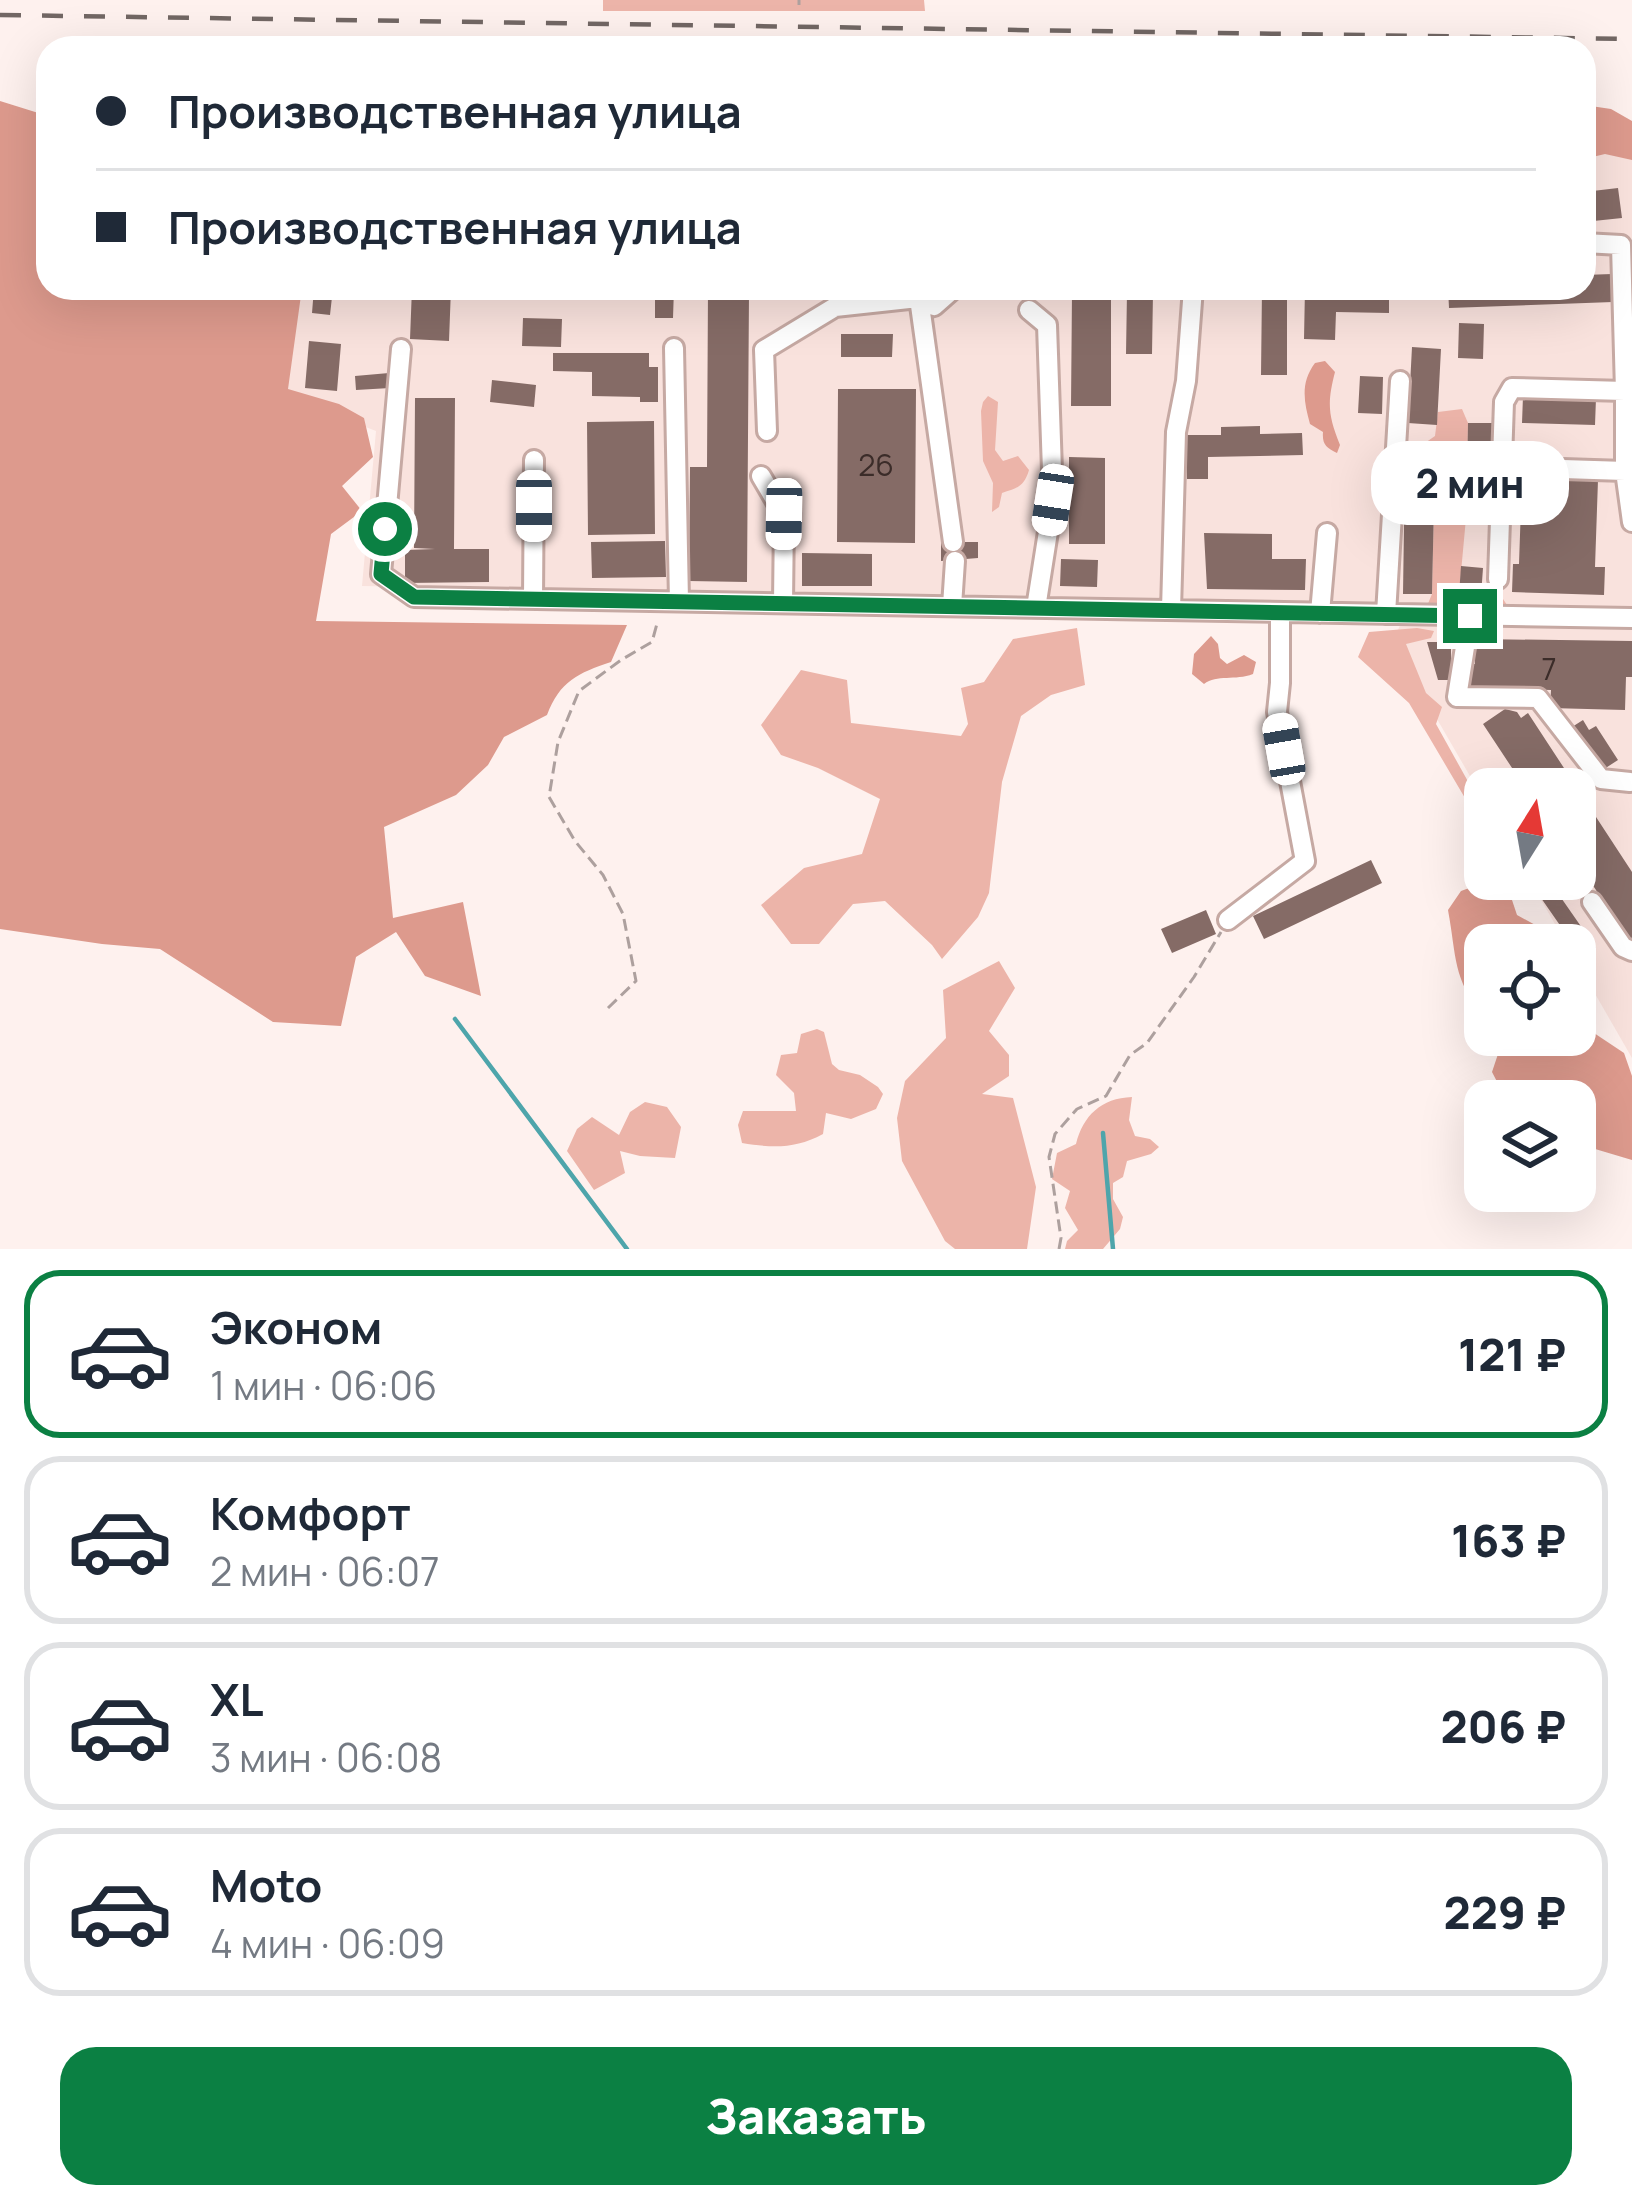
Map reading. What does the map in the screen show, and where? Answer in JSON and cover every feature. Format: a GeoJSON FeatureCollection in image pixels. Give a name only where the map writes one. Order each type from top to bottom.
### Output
{"type":"FeatureCollection","features":[{"type":"Feature","properties":{"kind":"street"},"geometry":{"type":"LineString","coordinates":[[1596,244],[1621,245],[1625,471],[1632,522]]}},
{"type":"Feature","properties":{"kind":"street"},"geometry":{"type":"LineString","coordinates":[[767,431],[764,350],[835,307],[876,300]]}},
{"type":"Feature","properties":{"kind":"street"},"geometry":{"type":"LineString","coordinates":[[919,300],[954,551],[952,606]]}},
{"type":"Feature","properties":{"kind":"street"},"geometry":{"type":"LineString","coordinates":[[1171,610],[1176,432],[1186,381],[1192,300]]}},
{"type":"Feature","properties":{"kind":"street"},"geometry":{"type":"LineString","coordinates":[[1029,310],[1047,326],[1053,500],[1036,608]]}},
{"type":"Feature","properties":{"kind":"street"},"geometry":{"type":"LineString","coordinates":[[671,601],[674,348]]}},
{"type":"Feature","properties":{"kind":"street"},"geometry":{"type":"LineString","coordinates":[[401,349],[381,574],[414,597],[1632,618]]}},
{"type":"Feature","properties":{"kind":"street"},"geometry":{"type":"LineString","coordinates":[[1386,614],[1400,381]]}},
{"type":"Feature","properties":{"kind":"street"},"geometry":{"type":"LineString","coordinates":[[1498,579],[1504,402],[1512,388],[1624,392]]}},
{"type":"Feature","properties":{"kind":"street"},"geometry":{"type":"LineString","coordinates":[[533,599],[534,460]]}},
{"type":"Feature","properties":{"kind":"street"},"geometry":{"type":"LineString","coordinates":[[1502,467],[1625,471]]}},
{"type":"Feature","properties":{"kind":"street"},"geometry":{"type":"LineString","coordinates":[[761,476],[784,514],[783,603]]}},
{"type":"Feature","properties":{"kind":"street"},"geometry":{"type":"LineString","coordinates":[[1320,613],[1327,533]]}},
{"type":"Feature","properties":{"kind":"street"},"geometry":{"type":"LineString","coordinates":[[1228,920],[1305,861],[1277,712],[1280,612]]}},
{"type":"Feature","properties":{"kind":"street"},"geometry":{"type":"LineString","coordinates":[[1470,616],[1457,697],[1538,698],[1601,779],[1631,781]]}},
{"type":"Feature","properties":{"kind":"street"},"geometry":{"type":"LineString","coordinates":[[1592,902],[1623,947],[1632,951]]}},
{"type":"Feature","properties":{"kind":"path"},"geometry":{"type":"LineString","coordinates":[[608,1007],[636,981],[623,914],[603,875],[574,842],[549,797],[557,742],[579,691],[652,642],[671,601]]}},
{"type":"Feature","properties":{"kind":"path"},"geometry":{"type":"LineString","coordinates":[[1059,1249],[1049,1156],[1054,1134],[1077,1109],[1106,1096],[1130,1055],[1148,1043],[1194,977],[1228,920]]}},
{"type":"Feature","properties":{"kind":"shaded area"},"geometry":{"type":"Polygon","coordinates":[[[603,0],[924,0],[925,11],[603,11],[603,0]]]}},
{"type":"Feature","properties":{"kind":"shaded area"},"geometry":{"type":"Polygon","coordinates":[[[0,101],[36,112],[36,300],[300,300],[288,389],[339,404],[364,418],[373,457],[342,486],[362,511],[331,534],[316,621],[627,625],[611,662],[571,680],[547,715],[504,737],[488,765],[456,795],[384,827],[393,918],[463,902],[481,996],[425,976],[396,932],[356,957],[341,1026],[273,1022],[160,949],[0,929],[0,101]]]}},
{"type":"Feature","properties":{"kind":"shaded area"},"geometry":{"type":"Polygon","coordinates":[[[1596,107],[1632,121],[1632,160],[1596,156],[1596,107]]]}},
{"type":"Feature","properties":{"kind":"shaded area"},"geometry":{"type":"Polygon","coordinates":[[[1596,135],[1632,135],[1632,607],[362,586],[376,431],[277,393],[287,300],[1596,300],[1596,135]]]}},
{"type":"Feature","properties":{"kind":"shaded area"},"geometry":{"type":"Polygon","coordinates":[[[1325,361],[1335,372],[1330,409],[1340,445],[1337,453],[1326,445],[1323,432],[1310,424],[1305,400],[1310,370],[1325,361]]]}},
{"type":"Feature","properties":{"kind":"shaded area"},"geometry":{"type":"Polygon","coordinates":[[[988,396],[998,402],[995,450],[1003,461],[1018,456],[1029,470],[1019,486],[1002,493],[999,507],[992,512],[993,483],[983,461],[981,411],[988,396]]]}},
{"type":"Feature","properties":{"kind":"shaded area"},"geometry":{"type":"Polygon","coordinates":[[[1462,409],[1468,423],[1459,594],[1501,596],[1507,605],[1495,611],[1427,606],[1432,594],[1435,460],[1416,458],[1422,445],[1435,436],[1438,412],[1462,409]]]}},
{"type":"Feature","properties":{"kind":"shaded area"},"geometry":{"type":"Polygon","coordinates":[[[1402,620],[1632,625],[1632,1058],[1596,995],[1596,924],[1555,924],[1541,900],[1596,900],[1596,768],[1465,768],[1393,643],[1402,620]]]}},
{"type":"Feature","properties":{"kind":"shaded area"},"geometry":{"type":"Polygon","coordinates":[[[1077,628],[1085,685],[1051,695],[1021,716],[1002,782],[989,893],[978,917],[942,959],[885,901],[853,904],[819,944],[791,944],[761,905],[804,868],[862,854],[880,799],[781,755],[761,725],[801,670],[847,680],[851,723],[961,736],[968,724],[961,688],[984,682],[1013,639],[1077,628]]]}},
{"type":"Feature","properties":{"kind":"shaded area"},"geometry":{"type":"Polygon","coordinates":[[[1434,631],[1431,638],[1406,644],[1426,693],[1442,707],[1436,724],[1464,774],[1464,796],[1409,703],[1358,657],[1369,632],[1434,631]]]}},
{"type":"Feature","properties":{"kind":"shaded area"},"geometry":{"type":"Polygon","coordinates":[[[1211,636],[1227,664],[1244,655],[1256,662],[1253,674],[1204,684],[1192,674],[1194,654],[1211,636]]]}},
{"type":"Feature","properties":{"kind":"shaded area"},"geometry":{"type":"Polygon","coordinates":[[[1461,891],[1464,900],[1512,900],[1517,915],[1533,924],[1464,924],[1464,985],[1448,910],[1461,891]]]}},
{"type":"Feature","properties":{"kind":"shaded area"},"geometry":{"type":"Polygon","coordinates":[[[999,961],[1015,988],[989,1031],[1009,1055],[1009,1076],[982,1094],[1013,1098],[1036,1187],[1027,1249],[955,1249],[945,1241],[902,1161],[897,1118],[905,1081],[946,1038],[943,990],[999,961]]]}},
{"type":"Feature","properties":{"kind":"shaded area"},"geometry":{"type":"Polygon","coordinates":[[[824,1032],[832,1064],[878,1087],[883,1094],[876,1109],[851,1119],[826,1113],[823,1134],[793,1145],[742,1143],[738,1125],[743,1111],[796,1111],[794,1093],[776,1075],[781,1055],[797,1053],[801,1034],[824,1032]]]}},
{"type":"Feature","properties":{"kind":"shaded area"},"geometry":{"type":"Polygon","coordinates":[[[1596,1034],[1624,1053],[1632,1076],[1632,1160],[1596,1149],[1596,1080],[1496,1080],[1492,1072],[1497,1056],[1596,1056],[1596,1034]]]}},
{"type":"Feature","properties":{"kind":"shaded area"},"geometry":{"type":"Polygon","coordinates":[[[1132,1097],[1129,1120],[1135,1136],[1159,1147],[1127,1161],[1123,1177],[1113,1183],[1113,1199],[1123,1217],[1120,1229],[1103,1249],[1065,1249],[1078,1230],[1065,1208],[1070,1191],[1052,1179],[1057,1153],[1076,1144],[1095,1110],[1132,1097]]]}},
{"type":"Feature","properties":{"kind":"shaded area"},"geometry":{"type":"Polygon","coordinates":[[[645,1102],[667,1107],[681,1127],[675,1158],[620,1151],[625,1173],[594,1190],[567,1151],[577,1129],[592,1117],[619,1135],[630,1112],[645,1102]]]}},
{"type":"Feature","properties":{"kind":"building"},"geometry":{"type":"Polygon","coordinates":[[[1618,188],[1622,218],[1596,221],[1596,191],[1618,188]]]}},
{"type":"Feature","properties":{"kind":"building"},"geometry":{"type":"Polygon","coordinates":[[[1612,274],[1613,302],[1449,308],[1449,300],[1596,300],[1596,275],[1612,274]]]}},
{"type":"Feature","properties":{"kind":"building"},"geometry":{"type":"Polygon","coordinates":[[[313,300],[332,300],[330,315],[312,313],[313,300]]]}},
{"type":"Feature","properties":{"kind":"building"},"geometry":{"type":"Polygon","coordinates":[[[412,300],[451,300],[449,341],[410,339],[412,300]]]}},
{"type":"Feature","properties":{"kind":"building"},"geometry":{"type":"Polygon","coordinates":[[[655,300],[674,300],[673,318],[655,318],[655,300]]]}},
{"type":"Feature","properties":{"kind":"building"},"geometry":{"type":"Polygon","coordinates":[[[708,300],[749,300],[747,582],[689,581],[690,467],[707,467],[708,300]]]}},
{"type":"Feature","properties":{"kind":"building"},"geometry":{"type":"Polygon","coordinates":[[[1072,300],[1111,300],[1111,406],[1071,406],[1072,300]]]}},
{"type":"Feature","properties":{"kind":"building"},"geometry":{"type":"Polygon","coordinates":[[[1127,300],[1153,300],[1152,354],[1126,354],[1127,300]]]}},
{"type":"Feature","properties":{"kind":"building"},"geometry":{"type":"Polygon","coordinates":[[[1262,300],[1287,300],[1287,375],[1261,375],[1262,300]]]}},
{"type":"Feature","properties":{"kind":"building"},"geometry":{"type":"Polygon","coordinates":[[[1305,300],[1389,300],[1389,313],[1336,312],[1335,340],[1304,339],[1305,300]]]}},
{"type":"Feature","properties":{"kind":"building"},"geometry":{"type":"Polygon","coordinates":[[[523,318],[562,319],[561,347],[522,346],[523,318]]]}},
{"type":"Feature","properties":{"kind":"building"},"geometry":{"type":"Polygon","coordinates":[[[1459,323],[1484,324],[1483,359],[1458,358],[1459,323]]]}},
{"type":"Feature","properties":{"kind":"building"},"geometry":{"type":"Polygon","coordinates":[[[841,334],[893,334],[892,357],[841,357],[841,334]]]}},
{"type":"Feature","properties":{"kind":"building"},"geometry":{"type":"Polygon","coordinates":[[[309,341],[341,344],[337,391],[305,388],[309,341]]]}},
{"type":"Feature","properties":{"kind":"building"},"geometry":{"type":"Polygon","coordinates":[[[1412,347],[1441,349],[1437,425],[1408,423],[1412,347]]]}},
{"type":"Feature","properties":{"kind":"building"},"geometry":{"type":"Polygon","coordinates":[[[553,353],[649,353],[649,367],[658,367],[658,402],[592,396],[592,372],[553,371],[553,353]]]}},
{"type":"Feature","properties":{"kind":"building"},"geometry":{"type":"Polygon","coordinates":[[[389,373],[390,388],[356,390],[355,376],[389,373]]]}},
{"type":"Feature","properties":{"kind":"building"},"geometry":{"type":"Polygon","coordinates":[[[1360,376],[1383,377],[1382,414],[1358,413],[1360,376]]]}},
{"type":"Feature","properties":{"kind":"building"},"geometry":{"type":"Polygon","coordinates":[[[492,380],[536,385],[534,407],[490,402],[492,380]]]}},
{"type":"Feature","properties":{"kind":"building"},"geometry":{"type":"Polygon","coordinates":[[[838,389],[916,389],[915,543],[837,542],[838,389]]]}},
{"type":"Feature","properties":{"kind":"building"},"geometry":{"type":"Polygon","coordinates":[[[1523,396],[1596,398],[1595,425],[1522,423],[1523,396]]]}},
{"type":"Feature","properties":{"kind":"building"},"geometry":{"type":"Polygon","coordinates":[[[415,398],[455,398],[454,549],[489,549],[489,582],[405,583],[405,550],[435,549],[414,548],[415,398]]]}},
{"type":"Feature","properties":{"kind":"building"},"geometry":{"type":"Polygon","coordinates":[[[654,421],[655,534],[588,535],[587,422],[654,421]]]}},
{"type":"Feature","properties":{"kind":"building"},"geometry":{"type":"Polygon","coordinates":[[[1468,423],[1495,423],[1494,518],[1466,518],[1468,423]]]}},
{"type":"Feature","properties":{"kind":"building"},"geometry":{"type":"Polygon","coordinates":[[[1260,426],[1260,434],[1302,433],[1303,455],[1208,457],[1208,479],[1187,479],[1186,435],[1221,435],[1221,427],[1260,426]]]}},
{"type":"Feature","properties":{"kind":"building"},"geometry":{"type":"Polygon","coordinates":[[[1069,457],[1105,458],[1105,544],[1069,544],[1069,457]]]}},
{"type":"Feature","properties":{"kind":"building"},"geometry":{"type":"Polygon","coordinates":[[[1405,458],[1435,459],[1432,594],[1403,594],[1405,458]]]}},
{"type":"Feature","properties":{"kind":"building"},"geometry":{"type":"Polygon","coordinates":[[[1522,477],[1598,480],[1595,567],[1605,567],[1604,595],[1512,592],[1513,564],[1519,564],[1522,477]]]}},
{"type":"Feature","properties":{"kind":"building"},"geometry":{"type":"Polygon","coordinates":[[[1204,533],[1272,534],[1272,559],[1306,559],[1305,590],[1207,589],[1204,533]]]}},
{"type":"Feature","properties":{"kind":"building"},"geometry":{"type":"Polygon","coordinates":[[[665,541],[666,577],[592,578],[591,542],[665,541]]]}},
{"type":"Feature","properties":{"kind":"building"},"geometry":{"type":"Polygon","coordinates":[[[941,542],[978,542],[978,558],[941,561],[941,542]]]}},
{"type":"Feature","properties":{"kind":"building"},"geometry":{"type":"Polygon","coordinates":[[[802,553],[872,554],[872,586],[802,586],[802,553]]]}},
{"type":"Feature","properties":{"kind":"building"},"geometry":{"type":"Polygon","coordinates":[[[1061,559],[1098,560],[1097,587],[1060,586],[1061,559]]]}},
{"type":"Feature","properties":{"kind":"building"},"geometry":{"type":"Polygon","coordinates":[[[1461,566],[1483,568],[1481,596],[1459,595],[1461,566]]]}},
{"type":"Feature","properties":{"kind":"building"},"geometry":{"type":"Polygon","coordinates":[[[1475,639],[1632,641],[1632,677],[1626,677],[1625,710],[1550,708],[1551,690],[1466,688],[1466,664],[1475,664],[1475,639]]]}},
{"type":"Feature","properties":{"kind":"building"},"geometry":{"type":"Polygon","coordinates":[[[1427,642],[1451,642],[1451,680],[1438,680],[1427,642]]]}},
{"type":"Feature","properties":{"kind":"building"},"geometry":{"type":"Polygon","coordinates":[[[1505,709],[1521,718],[1528,713],[1564,768],[1512,768],[1483,724],[1505,709]]]}},
{"type":"Feature","properties":{"kind":"building"},"geometry":{"type":"Polygon","coordinates":[[[1583,720],[1589,730],[1596,726],[1618,760],[1601,771],[1572,727],[1583,720]]]}},
{"type":"Feature","properties":{"kind":"building"},"geometry":{"type":"Polygon","coordinates":[[[1596,817],[1632,872],[1632,945],[1596,890],[1596,817]]]}},
{"type":"Feature","properties":{"kind":"building"},"geometry":{"type":"Polygon","coordinates":[[[1371,860],[1382,883],[1264,939],[1253,916],[1371,860]]]}},
{"type":"Feature","properties":{"kind":"building"},"geometry":{"type":"Polygon","coordinates":[[[1542,900],[1563,900],[1579,924],[1559,924],[1542,900]]]}},
{"type":"Feature","properties":{"kind":"building"},"geometry":{"type":"Polygon","coordinates":[[[1206,910],[1216,934],[1172,953],[1161,929],[1206,910]]]}},
{"type":"Feature","properties":{"kind":"waterway"},"geometry":{"type":"LineString","coordinates":[[455,1019],[627,1249]]}},
{"type":"Feature","properties":{"kind":"waterway"},"geometry":{"type":"LineString","coordinates":[[1103,1133],[1113,1249]]}},
{"type":"Feature","properties":{"kind":"railway"},"geometry":{"type":"LineString","coordinates":[[0,15],[1428,36]]}},
{"type":"Feature","properties":{"kind":"railway"},"geometry":{"type":"LineString","coordinates":[[1596,38],[1632,39]]}},
{"type":"Feature","properties":{"kind":"route"},"geometry":{"type":"LineString","coordinates":[[385,529],[381,574],[414,597],[1470,616]]}}]}
